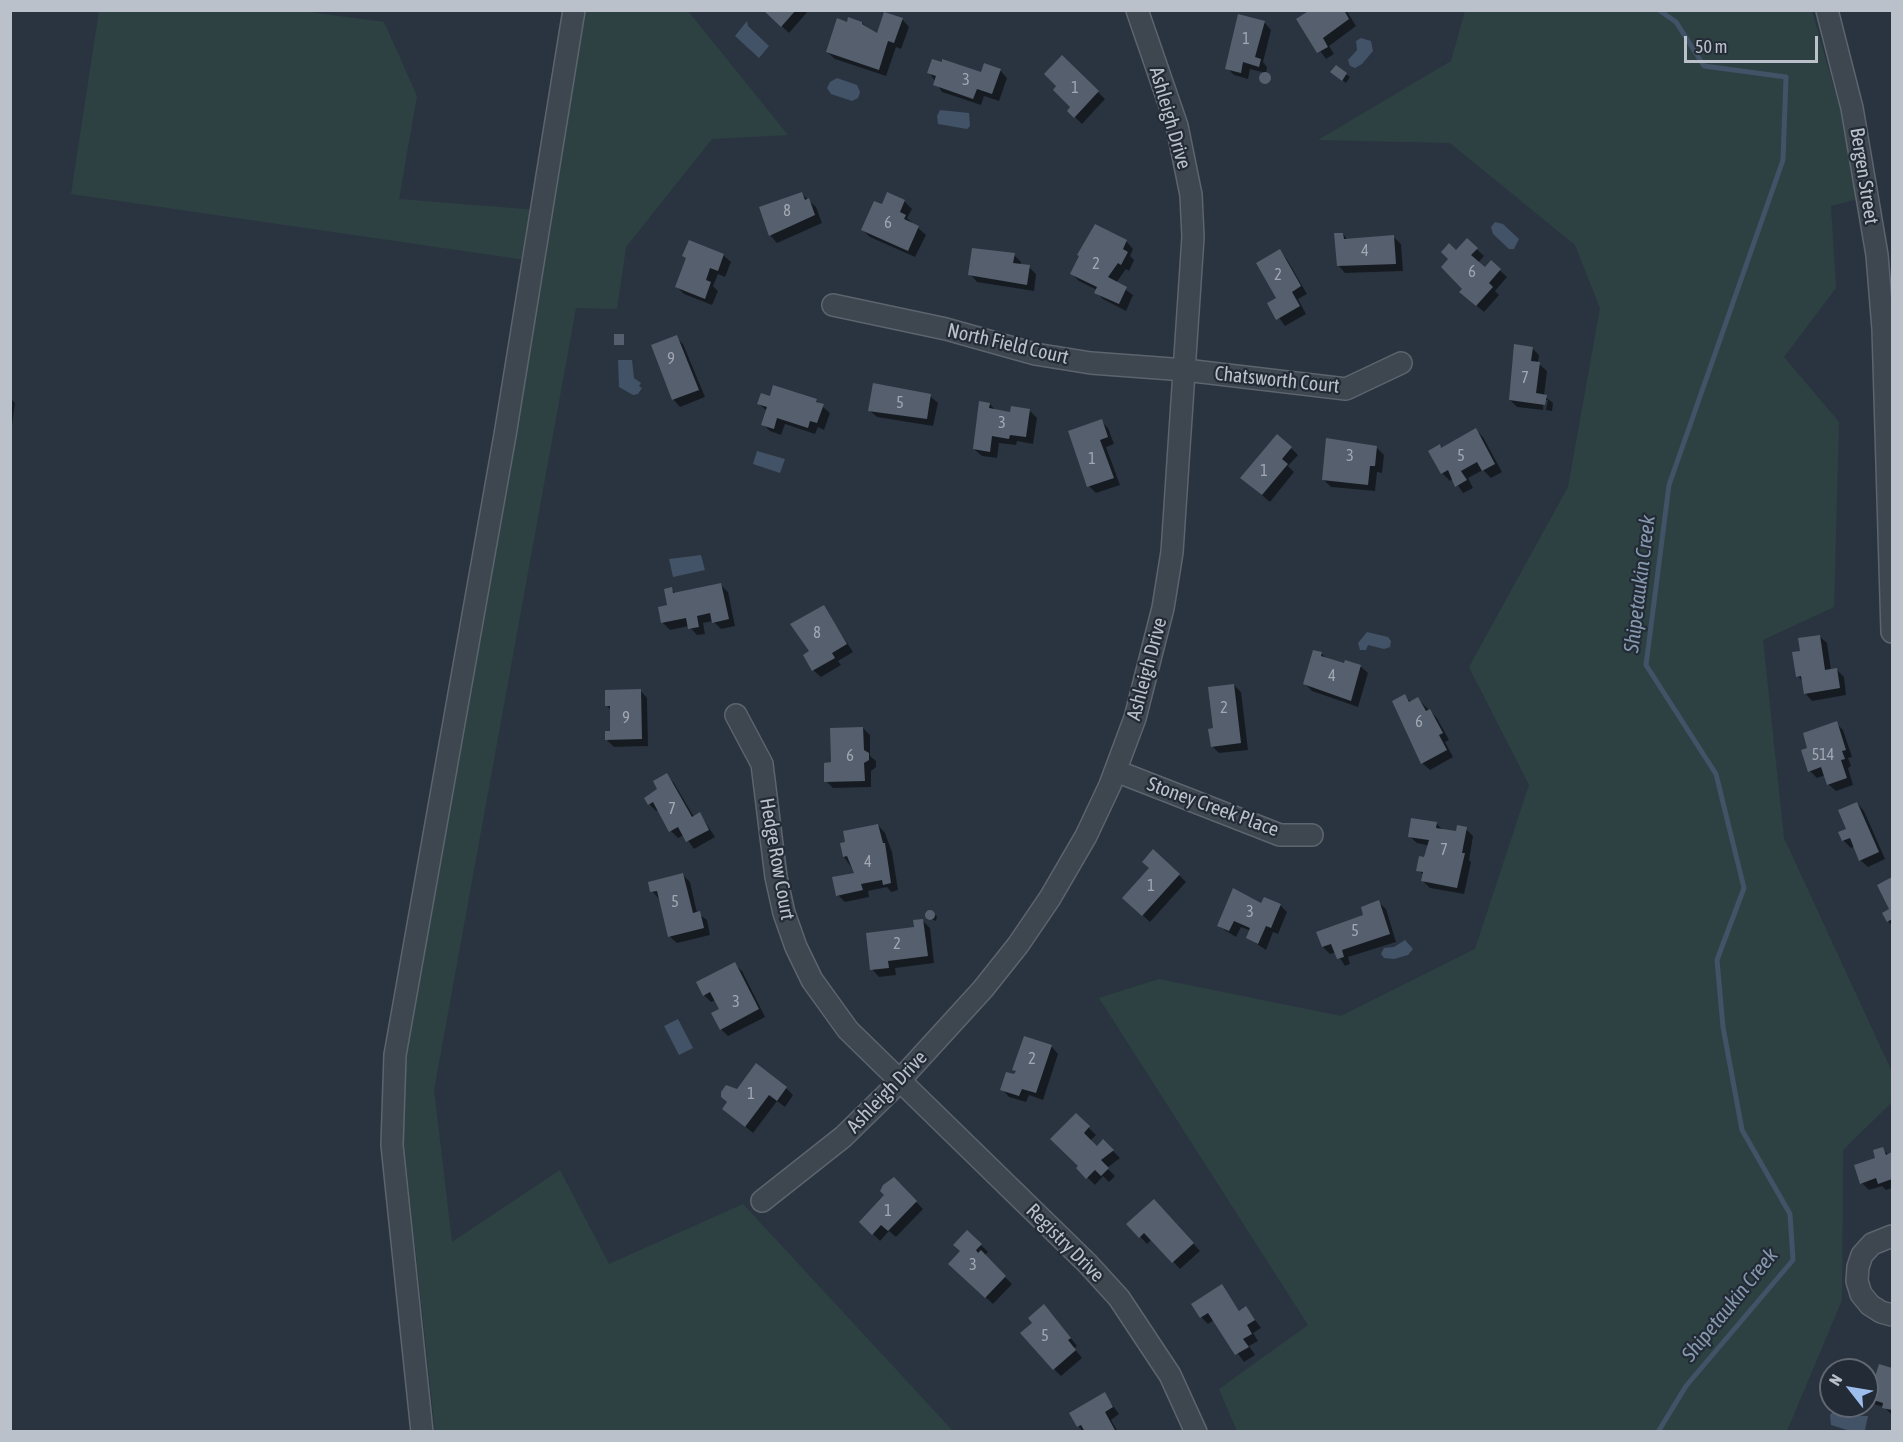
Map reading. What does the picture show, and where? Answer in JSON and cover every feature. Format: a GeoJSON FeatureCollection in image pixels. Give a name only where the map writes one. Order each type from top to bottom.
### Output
{"type":"FeatureCollection","features":[{"type":"Feature","properties":{"kind":"street"},"geometry":{"type":"LineString","coordinates":[[422,1431],[392,1145],[396,1055],[505,435],[574,10]]}},
{"type":"Feature","properties":{"kind":"street","name":"Ashleigh Drive"},"geometry":{"type":"LineString","coordinates":[[762,1201],[843,1137],[899,1081],[983,989],[1018,945],[1050,898],[1086,836],[1116,771],[1135,718],[1163,608],[1172,552],[1193,237],[1191,195],[1177,126],[1137,10]]}},
{"type":"Feature","properties":{"kind":"street","name":"Bergen Street"},"geometry":{"type":"LineString","coordinates":[[1827,10],[1852,108],[1876,255],[1883,329],[1893,632]]}},
{"type":"Feature","properties":{"kind":"street","name":"North Field Court"},"geometry":{"type":"LineString","coordinates":[[833,305],[946,329],[1035,354],[1091,363],[1185,370]]}},
{"type":"Feature","properties":{"kind":"street","name":"Chatsworth Court"},"geometry":{"type":"LineString","coordinates":[[1185,370],[1346,389],[1401,363]]}},
{"type":"Feature","properties":{"kind":"street","name":"Hedge Row Court"},"geometry":{"type":"LineString","coordinates":[[735,715],[762,764],[776,877],[784,913],[796,947],[829,1006],[848,1030],[899,1081]]}},
{"type":"Feature","properties":{"kind":"street","name":"Stoney Creek Place"},"geometry":{"type":"LineString","coordinates":[[1116,771],[1280,835],[1312,835]]}},
{"type":"Feature","properties":{"kind":"street","name":"Registry Drive"},"geometry":{"type":"LineString","coordinates":[[899,1081],[1088,1264],[1119,1298],[1146,1335],[1170,1375],[1196,1431]]}},
{"type":"Feature","properties":{"kind":"street"},"geometry":{"type":"LineString","coordinates":[[1893,1236],[1872,1244],[1862,1256],[1857,1281],[1861,1294],[1870,1305],[1881,1312],[1893,1315]]}},
{"type":"Feature","properties":{"kind":"green space"},"geometry":{"type":"Polygon","coordinates":[[[295,10],[384,22],[417,96],[399,199],[537,210],[575,11],[688,11],[788,135],[712,139],[626,247],[617,309],[576,308],[434,1090],[452,1242],[560,1170],[609,1264],[743,1204],[953,1431],[435,1431],[397,1079],[526,260],[71,194],[99,11],[295,10]]]}},
{"type":"Feature","properties":{"kind":"green space"},"geometry":{"type":"Polygon","coordinates":[[[1465,11],[1812,11],[1865,197],[1831,206],[1836,288],[1784,357],[1839,422],[1834,607],[1763,640],[1784,838],[1892,1072],[1892,1102],[1843,1150],[1842,1300],[1787,1431],[1237,1431],[1219,1389],[1308,1325],[1099,998],[1159,979],[1341,1016],[1475,949],[1529,785],[1469,667],[1568,487],[1600,308],[1575,245],[1450,143],[1318,140],[1451,61],[1465,11]]]}},
{"type":"Feature","properties":{"kind":"water"},"geometry":{"type":"Polygon","coordinates":[[[747,21],[748,26],[769,46],[759,58],[735,36],[747,21]]]}},
{"type":"Feature","properties":{"kind":"water"},"geometry":{"type":"Polygon","coordinates":[[[1361,38],[1371,41],[1373,51],[1362,64],[1355,68],[1350,66],[1348,60],[1357,50],[1356,41],[1361,38]]]}},
{"type":"Feature","properties":{"kind":"water"},"geometry":{"type":"Polygon","coordinates":[[[837,78],[857,85],[860,92],[858,98],[852,101],[831,94],[827,88],[830,82],[837,78]]]}},
{"type":"Feature","properties":{"kind":"water"},"geometry":{"type":"Polygon","coordinates":[[[940,110],[969,113],[970,126],[967,129],[938,124],[937,116],[940,110]]]}},
{"type":"Feature","properties":{"kind":"water"},"geometry":{"type":"Polygon","coordinates":[[[1495,222],[1503,224],[1519,239],[1514,249],[1509,249],[1493,234],[1491,227],[1495,222]]]}},
{"type":"Feature","properties":{"kind":"water"},"geometry":{"type":"Polygon","coordinates":[[[618,360],[632,360],[634,378],[641,383],[639,386],[642,388],[638,394],[633,395],[619,387],[618,360]]]}},
{"type":"Feature","properties":{"kind":"water"},"geometry":{"type":"Polygon","coordinates":[[[757,451],[785,459],[780,473],[753,464],[757,451]]]}},
{"type":"Feature","properties":{"kind":"water"},"geometry":{"type":"Polygon","coordinates":[[[701,555],[705,570],[673,577],[669,559],[701,555]]]}},
{"type":"Feature","properties":{"kind":"water"},"geometry":{"type":"Polygon","coordinates":[[[1367,632],[1388,637],[1391,641],[1390,647],[1384,649],[1368,645],[1366,650],[1360,650],[1358,643],[1367,632]]]}},
{"type":"Feature","properties":{"kind":"water"},"geometry":{"type":"Polygon","coordinates":[[[1405,940],[1413,949],[1408,955],[1394,959],[1384,958],[1381,954],[1384,948],[1394,947],[1405,940]]]}},
{"type":"Feature","properties":{"kind":"water"},"geometry":{"type":"Polygon","coordinates":[[[678,1019],[693,1048],[679,1055],[664,1026],[678,1019]]]}},
{"type":"Feature","properties":{"kind":"water"},"geometry":{"type":"Polygon","coordinates":[[[1830,1418],[1868,1418],[1865,1430],[1850,1431],[1831,1425],[1830,1418]]]}},
{"type":"Feature","properties":{"kind":"building"},"geometry":{"type":"Polygon","coordinates":[[[763,10],[796,10],[781,27],[763,10]]]}},
{"type":"Feature","properties":{"kind":"building"},"geometry":{"type":"Polygon","coordinates":[[[1310,10],[1344,10],[1349,19],[1323,38],[1328,47],[1317,53],[1296,19],[1310,10]]]}},
{"type":"Feature","properties":{"kind":"building"},"geometry":{"type":"Polygon","coordinates":[[[884,12],[903,18],[894,43],[888,41],[879,70],[826,52],[837,18],[847,22],[848,17],[862,22],[877,33],[884,12]]]}},
{"type":"Feature","properties":{"kind":"building"},"geometry":{"type":"Polygon","coordinates":[[[1238,14],[1265,21],[1255,57],[1261,59],[1259,67],[1243,62],[1241,73],[1225,69],[1238,14]]]}},
{"type":"Feature","properties":{"kind":"building"},"geometry":{"type":"Polygon","coordinates":[[[1062,55],[1099,91],[1074,118],[1067,111],[1070,107],[1053,90],[1056,86],[1044,74],[1062,55]]]}},
{"type":"Feature","properties":{"kind":"building"},"geometry":{"type":"Polygon","coordinates":[[[932,59],[942,62],[942,59],[981,72],[984,63],[1001,69],[992,94],[977,89],[973,99],[933,85],[936,76],[927,73],[932,59]]]}},
{"type":"Feature","properties":{"kind":"building"},"geometry":{"type":"Polygon","coordinates":[[[1336,65],[1347,73],[1342,81],[1330,72],[1336,65]]]}},
{"type":"Feature","properties":{"kind":"building"},"geometry":{"type":"Polygon","coordinates":[[[1265,72],[1271,78],[1265,84],[1259,78],[1265,72]]]}},
{"type":"Feature","properties":{"kind":"building"},"geometry":{"type":"Polygon","coordinates":[[[802,192],[805,200],[809,198],[815,215],[769,236],[759,207],[802,192]]]}},
{"type":"Feature","properties":{"kind":"building"},"geometry":{"type":"Polygon","coordinates":[[[887,192],[905,200],[900,212],[906,215],[904,219],[919,226],[908,251],[861,230],[874,201],[882,204],[887,192]]]}},
{"type":"Feature","properties":{"kind":"building"},"geometry":{"type":"Polygon","coordinates":[[[1095,224],[1127,240],[1123,249],[1128,252],[1121,265],[1118,263],[1108,277],[1127,287],[1119,304],[1094,293],[1097,287],[1070,274],[1079,256],[1077,255],[1095,224]]]}},
{"type":"Feature","properties":{"kind":"building"},"geometry":{"type":"Polygon","coordinates":[[[1334,233],[1343,233],[1344,239],[1394,235],[1396,264],[1337,266],[1334,233]]]}},
{"type":"Feature","properties":{"kind":"building"},"geometry":{"type":"Polygon","coordinates":[[[1467,238],[1478,248],[1471,255],[1485,267],[1491,260],[1501,269],[1489,283],[1493,287],[1476,306],[1459,292],[1462,289],[1441,267],[1448,259],[1441,252],[1449,243],[1456,250],[1467,238]]]}},
{"type":"Feature","properties":{"kind":"building"},"geometry":{"type":"Polygon","coordinates":[[[689,240],[724,254],[718,271],[710,268],[706,280],[711,282],[705,299],[675,287],[686,258],[682,256],[689,240]]]}},
{"type":"Feature","properties":{"kind":"building"},"geometry":{"type":"Polygon","coordinates":[[[972,248],[1015,253],[1013,263],[1030,265],[1027,285],[968,275],[972,248]]]}},
{"type":"Feature","properties":{"kind":"building"},"geometry":{"type":"Polygon","coordinates":[[[1280,249],[1301,286],[1292,292],[1300,306],[1276,320],[1267,303],[1276,298],[1256,263],[1280,249]]]}},
{"type":"Feature","properties":{"kind":"building"},"geometry":{"type":"Polygon","coordinates":[[[614,334],[624,334],[624,345],[614,345],[614,334]]]}},
{"type":"Feature","properties":{"kind":"building"},"geometry":{"type":"Polygon","coordinates":[[[677,335],[699,390],[672,400],[651,345],[677,335]]]}},
{"type":"Feature","properties":{"kind":"building"},"geometry":{"type":"Polygon","coordinates":[[[1514,344],[1533,347],[1531,361],[1540,362],[1536,393],[1547,395],[1545,405],[1509,400],[1514,344]]]}},
{"type":"Feature","properties":{"kind":"building"},"geometry":{"type":"Polygon","coordinates":[[[873,383],[931,394],[927,419],[868,411],[873,383]]]}},
{"type":"Feature","properties":{"kind":"building"},"geometry":{"type":"Polygon","coordinates":[[[773,385],[817,399],[816,402],[824,404],[817,423],[810,421],[808,428],[777,418],[774,429],[761,425],[767,407],[757,404],[761,393],[770,396],[773,385]]]}},
{"type":"Feature","properties":{"kind":"building"},"geometry":{"type":"Polygon","coordinates":[[[979,401],[990,403],[989,408],[1010,412],[1011,406],[1030,409],[1026,437],[1010,435],[1009,439],[992,436],[990,452],[973,449],[979,401]]]}},
{"type":"Feature","properties":{"kind":"building"},"geometry":{"type":"Polygon","coordinates":[[[1102,419],[1108,437],[1100,440],[1114,478],[1087,487],[1068,431],[1102,419]]]}},
{"type":"Feature","properties":{"kind":"building"},"geometry":{"type":"Polygon","coordinates":[[[1476,428],[1495,464],[1482,471],[1477,462],[1461,471],[1467,480],[1455,487],[1448,470],[1441,474],[1428,451],[1440,444],[1441,448],[1476,428]]]}},
{"type":"Feature","properties":{"kind":"building"},"geometry":{"type":"Polygon","coordinates":[[[1277,434],[1292,447],[1282,459],[1288,464],[1262,495],[1240,478],[1277,434]]]}},
{"type":"Feature","properties":{"kind":"building"},"geometry":{"type":"Polygon","coordinates":[[[1326,438],[1377,446],[1375,466],[1370,466],[1368,485],[1322,480],[1326,438]]]}},
{"type":"Feature","properties":{"kind":"building"},"geometry":{"type":"Polygon","coordinates":[[[721,583],[729,619],[712,623],[710,613],[697,616],[699,627],[688,629],[686,618],[661,623],[658,607],[667,605],[664,589],[672,587],[673,593],[721,583]]]}},
{"type":"Feature","properties":{"kind":"building"},"geometry":{"type":"Polygon","coordinates":[[[824,605],[847,644],[832,653],[835,658],[812,671],[803,655],[809,651],[790,624],[824,605]]]}},
{"type":"Feature","properties":{"kind":"building"},"geometry":{"type":"Polygon","coordinates":[[[1820,635],[1825,670],[1837,668],[1840,688],[1804,694],[1801,676],[1796,677],[1792,652],[1800,651],[1798,638],[1820,635]]]}},
{"type":"Feature","properties":{"kind":"building"},"geometry":{"type":"Polygon","coordinates":[[[1313,650],[1322,652],[1321,656],[1361,665],[1351,701],[1303,684],[1313,650]]]}},
{"type":"Feature","properties":{"kind":"building"},"geometry":{"type":"Polygon","coordinates":[[[1234,684],[1241,743],[1211,747],[1208,729],[1213,728],[1208,687],[1234,684]]]}},
{"type":"Feature","properties":{"kind":"building"},"geometry":{"type":"Polygon","coordinates":[[[641,689],[642,739],[605,740],[605,731],[610,731],[610,706],[605,706],[605,690],[641,689]]]}},
{"type":"Feature","properties":{"kind":"building"},"geometry":{"type":"Polygon","coordinates":[[[1405,694],[1409,702],[1418,697],[1426,711],[1430,709],[1443,733],[1439,735],[1447,750],[1421,764],[1392,701],[1405,694]]]}},
{"type":"Feature","properties":{"kind":"building"},"geometry":{"type":"Polygon","coordinates":[[[1837,721],[1846,750],[1842,751],[1845,759],[1841,760],[1847,778],[1827,785],[1821,767],[1808,772],[1801,750],[1807,748],[1803,733],[1837,721]]]}},
{"type":"Feature","properties":{"kind":"building"},"geometry":{"type":"Polygon","coordinates":[[[863,727],[864,750],[869,753],[869,760],[864,763],[865,781],[824,782],[824,763],[831,762],[830,728],[863,727]]]}},
{"type":"Feature","properties":{"kind":"building"},"geometry":{"type":"Polygon","coordinates":[[[667,773],[692,817],[700,812],[709,830],[686,842],[678,827],[669,832],[653,802],[648,805],[644,798],[657,789],[653,781],[667,773]]]}},
{"type":"Feature","properties":{"kind":"building"},"geometry":{"type":"Polygon","coordinates":[[[1857,802],[1879,852],[1859,861],[1850,838],[1842,841],[1838,832],[1846,829],[1838,810],[1857,802]]]}},
{"type":"Feature","properties":{"kind":"building"},"geometry":{"type":"Polygon","coordinates":[[[1411,818],[1437,822],[1436,828],[1456,831],[1457,825],[1467,827],[1462,853],[1465,853],[1457,888],[1421,881],[1423,872],[1416,871],[1419,856],[1424,857],[1429,840],[1408,837],[1411,818]]]}},
{"type":"Feature","properties":{"kind":"building"},"geometry":{"type":"Polygon","coordinates":[[[878,824],[883,843],[885,843],[891,883],[883,885],[882,880],[861,884],[863,890],[836,896],[832,877],[854,873],[847,856],[843,857],[840,843],[845,842],[843,831],[878,824]]]}},
{"type":"Feature","properties":{"kind":"building"},"geometry":{"type":"Polygon","coordinates":[[[1153,849],[1180,874],[1142,916],[1122,898],[1149,868],[1142,862],[1153,849]]]}},
{"type":"Feature","properties":{"kind":"building"},"geometry":{"type":"Polygon","coordinates":[[[683,873],[693,913],[700,911],[704,928],[668,937],[657,891],[650,892],[648,882],[683,873]]]}},
{"type":"Feature","properties":{"kind":"building"},"geometry":{"type":"Polygon","coordinates":[[[1892,877],[1892,919],[1887,922],[1882,913],[1889,909],[1877,885],[1892,877]]]}},
{"type":"Feature","properties":{"kind":"building"},"geometry":{"type":"Polygon","coordinates":[[[1233,888],[1261,903],[1264,897],[1281,904],[1271,928],[1266,926],[1258,944],[1246,938],[1250,928],[1234,921],[1229,931],[1217,926],[1233,888]]]}},
{"type":"Feature","properties":{"kind":"building"},"geometry":{"type":"Polygon","coordinates":[[[1379,900],[1390,934],[1342,950],[1344,957],[1337,959],[1331,944],[1322,947],[1316,932],[1363,915],[1361,907],[1379,900]]]}},
{"type":"Feature","properties":{"kind":"building"},"geometry":{"type":"Polygon","coordinates":[[[930,910],[934,911],[934,919],[930,920],[926,919],[925,915],[926,911],[930,910]]]}},
{"type":"Feature","properties":{"kind":"building"},"geometry":{"type":"Polygon","coordinates":[[[923,919],[928,956],[888,961],[889,968],[870,970],[866,933],[914,927],[913,920],[923,919]]]}},
{"type":"Feature","properties":{"kind":"building"},"geometry":{"type":"Polygon","coordinates":[[[735,962],[759,1009],[720,1030],[711,1013],[719,1009],[710,992],[703,996],[696,982],[735,962]]]}},
{"type":"Feature","properties":{"kind":"building"},"geometry":{"type":"Polygon","coordinates":[[[1024,1036],[1052,1045],[1036,1093],[1022,1089],[1019,1096],[1000,1090],[1006,1072],[1014,1074],[1016,1071],[1012,1070],[1024,1036]]]}},
{"type":"Feature","properties":{"kind":"building"},"geometry":{"type":"Polygon","coordinates":[[[756,1063],[787,1087],[777,1101],[769,1095],[745,1127],[722,1109],[727,1102],[721,1097],[721,1092],[726,1085],[737,1089],[756,1063]]]}},
{"type":"Feature","properties":{"kind":"building"},"geometry":{"type":"Polygon","coordinates":[[[1076,1113],[1090,1126],[1084,1133],[1097,1146],[1103,1139],[1114,1150],[1101,1160],[1109,1168],[1101,1176],[1095,1170],[1086,1179],[1076,1168],[1078,1166],[1050,1139],[1076,1113]]]}},
{"type":"Feature","properties":{"kind":"building"},"geometry":{"type":"Polygon","coordinates":[[[1883,1147],[1886,1155],[1892,1152],[1892,1179],[1878,1184],[1876,1178],[1860,1184],[1854,1165],[1875,1158],[1873,1150],[1883,1147]]]}},
{"type":"Feature","properties":{"kind":"building"},"geometry":{"type":"Polygon","coordinates":[[[894,1177],[917,1201],[888,1231],[881,1225],[872,1235],[859,1222],[884,1195],[880,1191],[883,1185],[894,1177]]]}},
{"type":"Feature","properties":{"kind":"building"},"geometry":{"type":"Polygon","coordinates":[[[1154,1199],[1194,1243],[1172,1263],[1144,1233],[1139,1238],[1126,1224],[1154,1199]]]}},
{"type":"Feature","properties":{"kind":"building"},"geometry":{"type":"Polygon","coordinates":[[[967,1230],[982,1244],[976,1250],[978,1253],[981,1250],[1006,1276],[985,1298],[948,1264],[960,1251],[953,1245],[967,1230]]]}},
{"type":"Feature","properties":{"kind":"building"},"geometry":{"type":"Polygon","coordinates":[[[1222,1284],[1239,1311],[1246,1306],[1255,1320],[1247,1325],[1252,1334],[1243,1339],[1249,1347],[1235,1355],[1208,1313],[1200,1318],[1191,1304],[1222,1284]]]}},
{"type":"Feature","properties":{"kind":"building"},"geometry":{"type":"Polygon","coordinates":[[[1044,1304],[1071,1338],[1068,1340],[1076,1350],[1053,1370],[1020,1333],[1032,1323],[1028,1318],[1044,1304]]]}},
{"type":"Feature","properties":{"kind":"building"},"geometry":{"type":"Polygon","coordinates":[[[1879,1364],[1892,1368],[1892,1410],[1882,1408],[1883,1403],[1879,1402],[1879,1364]]]}},
{"type":"Feature","properties":{"kind":"building"},"geometry":{"type":"Polygon","coordinates":[[[1105,1392],[1113,1407],[1105,1412],[1116,1432],[1085,1432],[1081,1425],[1077,1427],[1069,1413],[1105,1392]]]}},
{"type":"Feature","properties":{"kind":"waterway","name":"Shipetaukin Creek"},"geometry":{"type":"LineString","coordinates":[[1658,1432],[1686,1386],[1793,1260],[1790,1214],[1742,1130],[1723,1027],[1717,960],[1744,888],[1716,774],[1646,665],[1669,485],[1783,160],[1786,77],[1704,66],[1676,22],[1659,10]]}}]}
